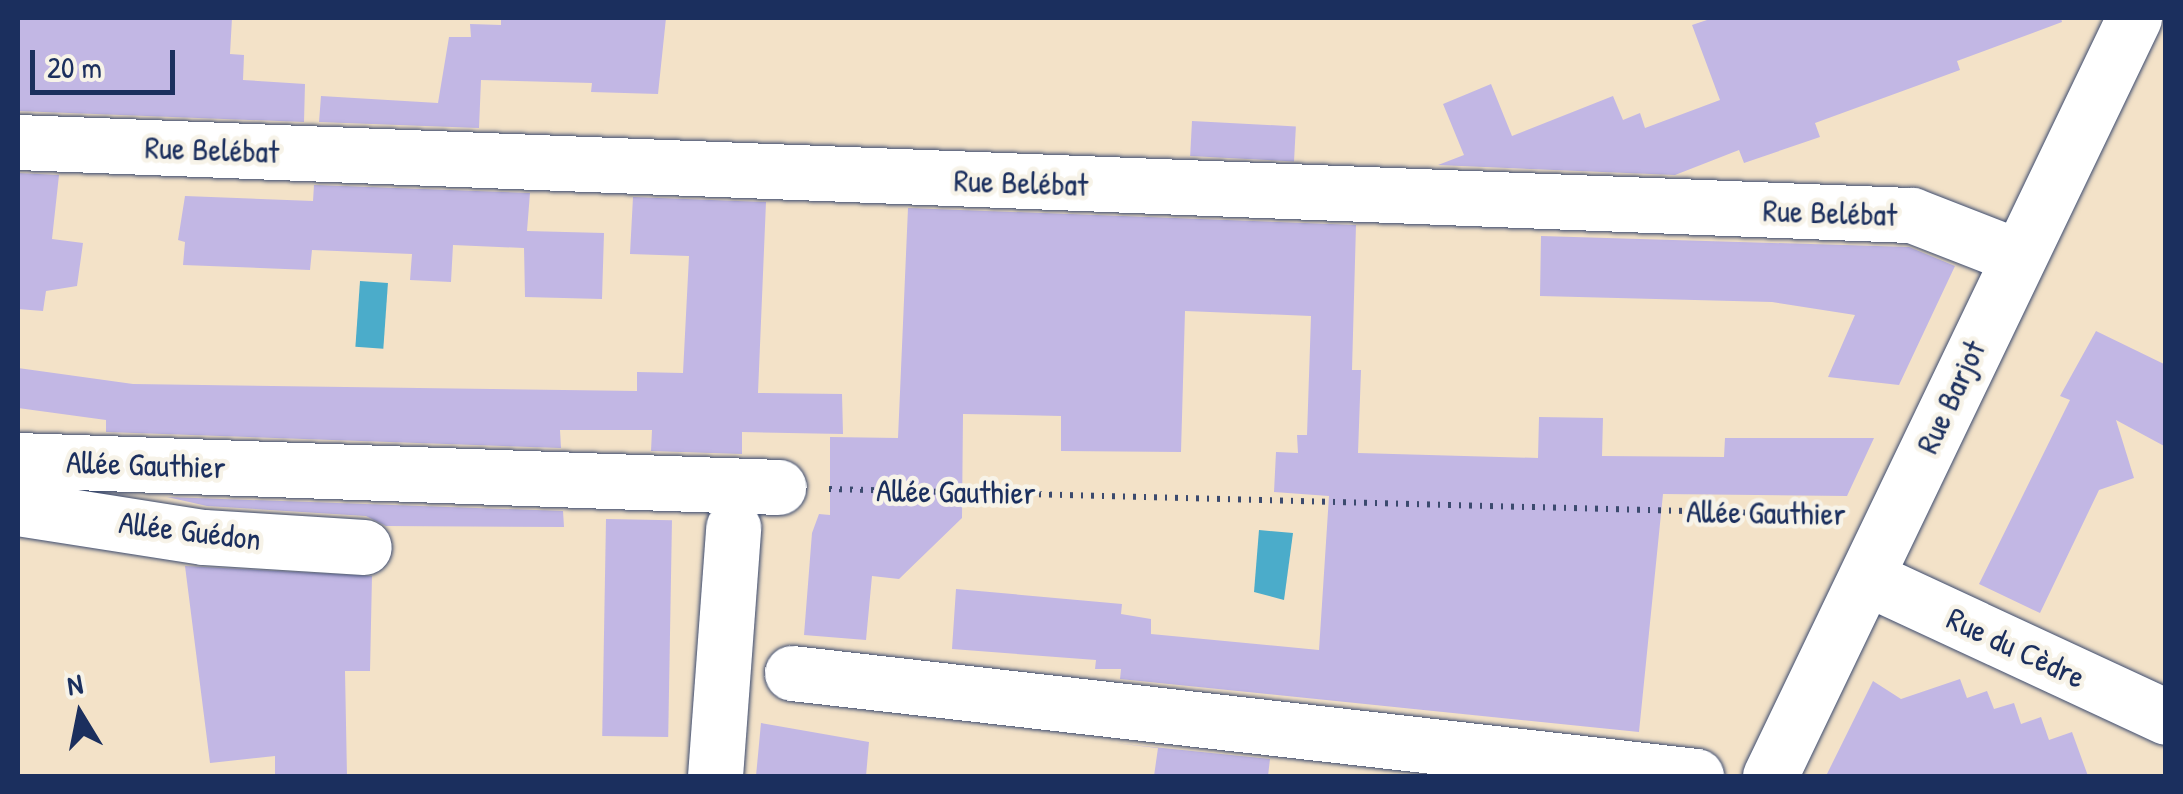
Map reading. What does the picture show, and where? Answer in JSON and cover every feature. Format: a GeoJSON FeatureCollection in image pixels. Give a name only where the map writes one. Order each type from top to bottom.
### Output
{"type":"FeatureCollection","features":[{"type":"Feature","properties":{"kind":"street","name":"Rue Barjot"},"geometry":{"type":"LineString","coordinates":[[1770,776],[2134,18]]}},
{"type":"Feature","properties":{"kind":"street","name":"Rue Belébat"},"geometry":{"type":"LineString","coordinates":[[18,142],[1912,215],[2017,256]]}},
{"type":"Feature","properties":{"kind":"street","name":"Allée Gauthier"},"geometry":{"type":"LineString","coordinates":[[18,460],[779,487]]}},
{"type":"Feature","properties":{"kind":"street","name":"Allée Guédon"},"geometry":{"type":"LineString","coordinates":[[18,508],[204,537],[364,546]]}},
{"type":"Feature","properties":{"kind":"street"},"geometry":{"type":"LineString","coordinates":[[715,776],[733,528]]}},
{"type":"Feature","properties":{"kind":"street","name":"Rue du Cèdre"},"geometry":{"type":"LineString","coordinates":[[1868,578],[2166,718]]}},
{"type":"Feature","properties":{"kind":"street"},"geometry":{"type":"LineString","coordinates":[[792,673],[1696,776]]}},
{"type":"Feature","properties":{"kind":"path","name":"Allée Gauthier"},"geometry":{"type":"LineString","coordinates":[[779,487],[1895,516]]}},
{"type":"Feature","properties":{"kind":"water"},"geometry":{"type":"Polygon","coordinates":[[[360,281],[388,283],[383,349],[355,347],[360,281]]]}},
{"type":"Feature","properties":{"kind":"water"},"geometry":{"type":"Polygon","coordinates":[[[1259,530],[1293,533],[1284,600],[1254,592],[1259,530]]]}},
{"type":"Feature","properties":{"kind":"building"},"geometry":{"type":"Polygon","coordinates":[[[20,18],[232,18],[230,54],[244,55],[243,80],[305,84],[304,122],[18,111],[20,18]]]}},
{"type":"Feature","properties":{"kind":"building"},"geometry":{"type":"Polygon","coordinates":[[[501,18],[666,18],[658,94],[591,92],[592,83],[481,80],[479,128],[319,122],[321,96],[438,103],[449,37],[471,37],[470,24],[501,25],[501,18]]]}},
{"type":"Feature","properties":{"kind":"building"},"geometry":{"type":"Polygon","coordinates":[[[1713,18],[2061,18],[2062,22],[1957,61],[1960,70],[1815,123],[1820,137],[1744,163],[1739,150],[1675,175],[1438,165],[1464,155],[1443,104],[1491,84],[1512,136],[1613,96],[1623,120],[1640,113],[1645,128],[1720,100],[1692,25],[1713,18]]]}},
{"type":"Feature","properties":{"kind":"building"},"geometry":{"type":"Polygon","coordinates":[[[1192,121],[1296,126],[1294,161],[1190,156],[1192,121]]]}},
{"type":"Feature","properties":{"kind":"building"},"geometry":{"type":"Polygon","coordinates":[[[18,173],[59,175],[52,239],[83,243],[77,286],[46,291],[43,311],[18,309],[18,173]]]}},
{"type":"Feature","properties":{"kind":"building"},"geometry":{"type":"Polygon","coordinates":[[[314,185],[530,193],[527,231],[604,233],[602,299],[525,297],[524,248],[453,245],[451,282],[410,280],[412,254],[312,250],[310,270],[183,265],[185,242],[178,240],[185,196],[313,201],[314,185]]]}},
{"type":"Feature","properties":{"kind":"building"},"geometry":{"type":"Polygon","coordinates":[[[633,197],[766,202],[758,393],[842,394],[843,434],[742,432],[742,454],[651,451],[652,430],[560,430],[561,448],[106,432],[106,420],[18,408],[18,368],[133,384],[637,391],[637,372],[683,373],[689,256],[630,254],[633,197]]]}},
{"type":"Feature","properties":{"kind":"building"},"geometry":{"type":"Polygon","coordinates":[[[908,208],[1356,225],[1352,370],[1361,370],[1358,453],[1538,458],[1539,417],[1603,418],[1602,456],[1724,457],[1725,438],[1874,438],[1847,496],[1663,494],[1639,732],[1120,679],[1121,669],[1095,669],[1096,660],[952,649],[956,589],[1122,604],[1121,614],[1151,619],[1151,634],[1319,650],[1329,496],[1274,492],[1276,452],[1298,453],[1297,435],[1307,435],[1311,316],[1185,311],[1181,452],[1061,451],[1061,416],[963,414],[962,518],[899,579],[872,576],[866,640],[804,635],[812,533],[819,514],[830,515],[830,437],[898,438],[908,208]]]}},
{"type":"Feature","properties":{"kind":"building"},"geometry":{"type":"Polygon","coordinates":[[[1541,236],[1909,247],[1955,266],[1899,385],[1828,377],[1855,315],[1772,302],[1540,296],[1541,236]]]}},
{"type":"Feature","properties":{"kind":"building"},"geometry":{"type":"Polygon","coordinates":[[[2096,331],[2166,365],[2166,447],[2116,420],[2134,478],[2099,490],[2040,613],[1979,584],[2070,400],[2060,396],[2096,331]]]}},
{"type":"Feature","properties":{"kind":"building"},"geometry":{"type":"Polygon","coordinates":[[[167,497],[563,511],[564,527],[386,526],[366,516],[207,506],[167,497]]]}},
{"type":"Feature","properties":{"kind":"building"},"geometry":{"type":"Polygon","coordinates":[[[606,519],[672,520],[668,737],[602,736],[606,519]]]}},
{"type":"Feature","properties":{"kind":"building"},"geometry":{"type":"Polygon","coordinates":[[[185,566],[372,576],[370,671],[345,671],[347,776],[275,776],[275,756],[210,763],[185,566]]]}},
{"type":"Feature","properties":{"kind":"building"},"geometry":{"type":"Polygon","coordinates":[[[1960,679],[1967,698],[1987,691],[1994,709],[2014,703],[2021,724],[2041,717],[2049,740],[2072,732],[2088,776],[1826,776],[1873,681],[1901,699],[1960,679]]]}},
{"type":"Feature","properties":{"kind":"building"},"geometry":{"type":"Polygon","coordinates":[[[761,723],[869,742],[866,776],[756,776],[761,723]]]}},
{"type":"Feature","properties":{"kind":"building"},"geometry":{"type":"Polygon","coordinates":[[[1114,743],[1270,759],[1268,776],[1154,776],[1158,748],[1114,743]]]}}]}
